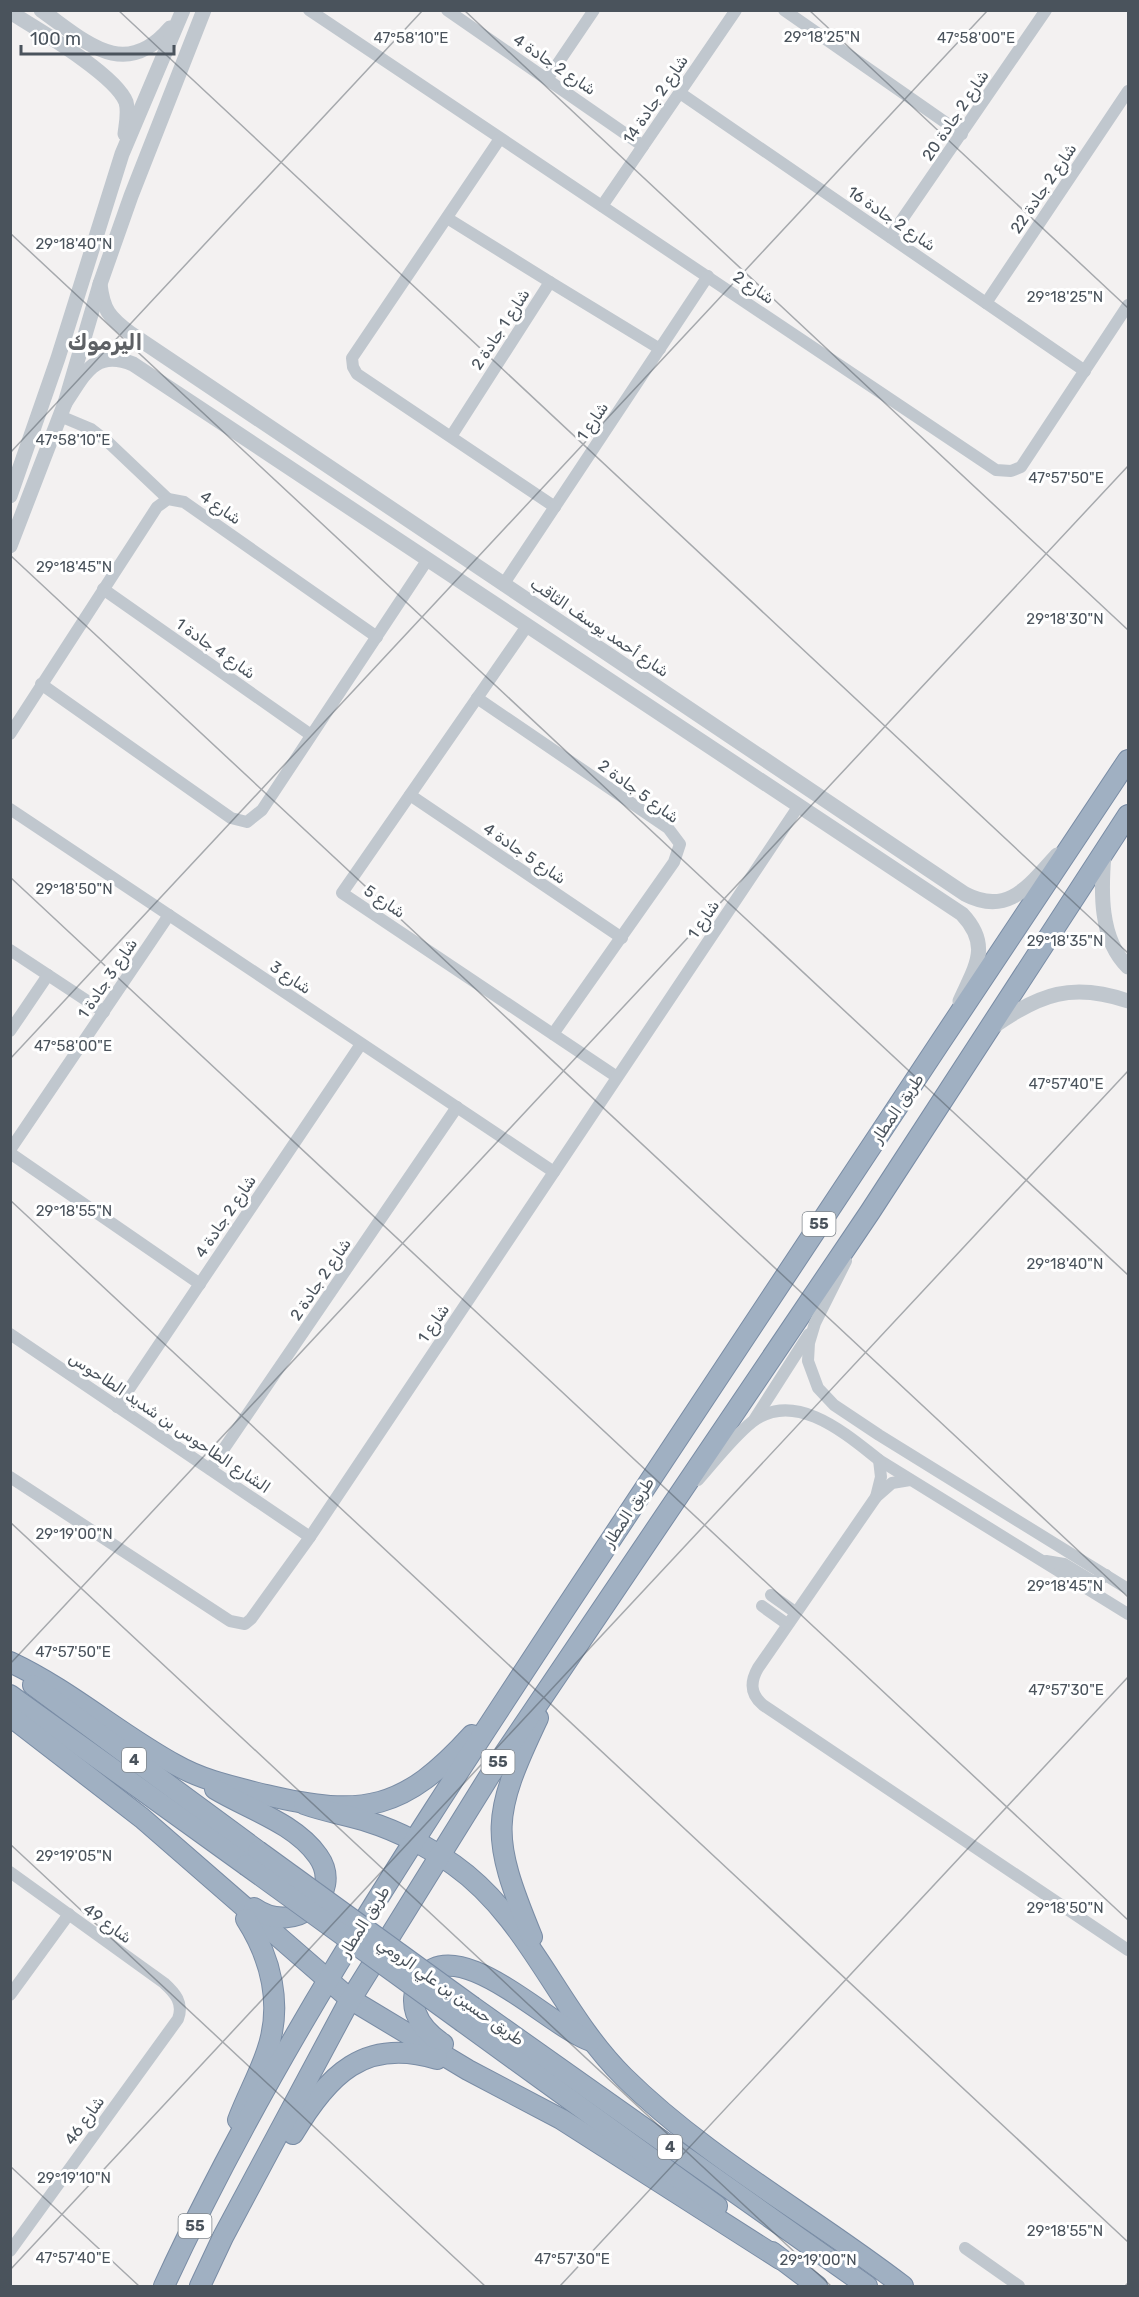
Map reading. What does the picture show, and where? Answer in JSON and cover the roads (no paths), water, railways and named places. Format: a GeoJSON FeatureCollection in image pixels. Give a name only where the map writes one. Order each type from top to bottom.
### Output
{"type":"FeatureCollection","features":[{"type":"Feature","properties":{"kind":"highway","name":"طريق المطار"},"geometry":{"type":"LineString","coordinates":[[164,2286],[225,2165],[326,1981],[512,1690],[750,1327],[1128,760]]}},
{"type":"Feature","properties":{"kind":"highway","name":"طريق المطار"},"geometry":{"type":"LineString","coordinates":[[200,2286],[350,2000],[520,1727],[561,1670],[613,1590],[666,1517],[870,1212],[1128,815]]}},
{"type":"Feature","properties":{"kind":"highway"},"geometry":{"type":"LineString","coordinates":[[10,1662],[58,1687],[156,1753],[226,1796],[294,1833],[311,1846],[321,1859],[324,1873],[323,1888],[317,1902],[306,1912],[292,1918],[277,1919],[233,1899]]}},
{"type":"Feature","properties":{"kind":"highway","name":"طريق حسين بن علي الرومي"},"geometry":{"type":"LineString","coordinates":[[10,1668],[252,1858]]}},
{"type":"Feature","properties":{"kind":"highway"},"geometry":{"type":"LineString","coordinates":[[550,1980],[509,1878],[503,1855],[500,1827],[505,1793],[512,1774],[561,1670]]}},
{"type":"Feature","properties":{"kind":"highway"},"geometry":{"type":"LineString","coordinates":[[304,1804],[359,1805],[384,1801],[412,1789],[449,1760],[512,1690]]}},
{"type":"Feature","properties":{"kind":"highway","name":"طريق حسين بن علي الرومي"},"geometry":{"type":"LineString","coordinates":[[10,1695],[252,1858],[468,2014],[867,2286]]}},
{"type":"Feature","properties":{"kind":"highway"},"geometry":{"type":"LineString","coordinates":[[10,1716],[142,1818],[350,2000],[468,2070],[561,2119],[780,2259]]}},
{"type":"Feature","properties":{"kind":"highway"},"geometry":{"type":"LineString","coordinates":[[194,1775],[213,1782],[370,1822],[414,1842],[468,1875],[492,1898],[517,1928],[591,2041],[657,2108],[903,2286]]}},
{"type":"Feature","properties":{"kind":"highway"},"geometry":{"type":"LineString","coordinates":[[225,2165],[240,2114],[266,2053],[274,2016],[271,1977],[266,1955],[233,1899]]}},
{"type":"Feature","properties":{"kind":"highway"},"geometry":{"type":"LineString","coordinates":[[468,2070],[460,2055],[426,2030],[415,2010],[414,1997],[418,1984],[426,1974],[438,1967],[458,1965],[485,1975],[567,2031],[591,2041]]}},
{"type":"Feature","properties":{"kind":"highway","name":"طريق حسين بن علي الرومي"},"geometry":{"type":"LineString","coordinates":[[468,2014],[670,2170],[780,2259],[818,2286]]}},
{"type":"Feature","properties":{"kind":"highway"},"geometry":{"type":"LineString","coordinates":[[256,2178],[276,2159],[324,2088],[354,2063],[385,2053],[409,2052],[468,2070]]}},
{"type":"Feature","properties":{"kind":"street"},"geometry":{"type":"LineString","coordinates":[[41,10],[103,51],[127,56],[158,42],[181,14]]}},
{"type":"Feature","properties":{"kind":"street"},"geometry":{"type":"LineString","coordinates":[[10,546],[63,409],[100,284],[130,196],[204,10]]}},
{"type":"Feature","properties":{"kind":"street","name":"شارع 2"},"geometry":{"type":"LineString","coordinates":[[309,10],[996,471],[1011,471],[1021,466],[1128,305]]}},
{"type":"Feature","properties":{"kind":"street","name":"شارع 2 جادة 4"},"geometry":{"type":"LineString","coordinates":[[447,10],[644,146]]}},
{"type":"Feature","properties":{"kind":"street"},"geometry":{"type":"LineString","coordinates":[[548,78],[594,10]]}},
{"type":"Feature","properties":{"kind":"street","name":"شارع 2 جادة 14"},"geometry":{"type":"LineString","coordinates":[[602,206],[736,10]]}},
{"type":"Feature","properties":{"kind":"street"},"geometry":{"type":"LineString","coordinates":[[784,10],[962,134]]}},
{"type":"Feature","properties":{"kind":"street","name":"شارع 2 جادة 20"},"geometry":{"type":"LineString","coordinates":[[890,237],[1046,10]]}},
{"type":"Feature","properties":{"kind":"street"},"geometry":{"type":"LineString","coordinates":[[10,12],[74,54],[113,85],[126,102],[127,120],[122,154]]}},
{"type":"Feature","properties":{"kind":"street"},"geometry":{"type":"LineString","coordinates":[[10,496],[58,358],[122,154],[181,14]]}},
{"type":"Feature","properties":{"kind":"street"},"geometry":{"type":"LineString","coordinates":[[74,54],[81,49],[84,40]]}},
{"type":"Feature","properties":{"kind":"street","name":"شارع 2 جادة 22"},"geometry":{"type":"LineString","coordinates":[[986,303],[1128,91]]}},
{"type":"Feature","properties":{"kind":"street","name":"شارع 2 جادة 16"},"geometry":{"type":"LineString","coordinates":[[680,93],[1085,371]]}},
{"type":"Feature","properties":{"kind":"street"},"geometry":{"type":"LineString","coordinates":[[500,140],[352,358],[352,367],[357,374],[452,435],[555,507]]}},
{"type":"Feature","properties":{"kind":"street","name":"شارع 1 جادة 2"},"geometry":{"type":"LineString","coordinates":[[447,218],[550,282],[452,435]]}},
{"type":"Feature","properties":{"kind":"street","name":"شارع 1"},"geometry":{"type":"LineString","coordinates":[[503,585],[708,276]]}},
{"type":"Feature","properties":{"kind":"street"},"geometry":{"type":"LineString","coordinates":[[550,282],[660,348]]}},
{"type":"Feature","properties":{"kind":"street","name":"شارع أحمد يوسف الثاقب"},"geometry":{"type":"LineString","coordinates":[[100,284],[103,304],[113,320],[194,377],[965,894],[977,900],[993,903],[1017,895],[1091,817]]}},
{"type":"Feature","properties":{"kind":"street"},"geometry":{"type":"LineString","coordinates":[[63,409],[90,366],[106,358],[121,359],[144,370],[962,914],[977,935],[979,957],[944,1039]]}},
{"type":"Feature","properties":{"kind":"street"},"geometry":{"type":"LineString","coordinates":[[144,370],[144,363],[149,358],[156,358],[186,378],[194,377]]}},
{"type":"Feature","properties":{"kind":"street"},"geometry":{"type":"LineString","coordinates":[[10,734],[157,507],[168,499],[109,442],[63,409]]}},
{"type":"Feature","properties":{"kind":"street","name":"شارع 4"},"geometry":{"type":"LineString","coordinates":[[168,499],[184,502],[377,637]]}},
{"type":"Feature","properties":{"kind":"street"},"geometry":{"type":"LineString","coordinates":[[41,684],[231,818],[247,822],[262,810],[428,560]]}},
{"type":"Feature","properties":{"kind":"street","name":"شارع 4 جادة 1"},"geometry":{"type":"LineString","coordinates":[[103,589],[311,735]]}},
{"type":"Feature","properties":{"kind":"street","name":"شارع 5"},"geometry":{"type":"LineString","coordinates":[[527,626],[342,893],[617,1077]]}},
{"type":"Feature","properties":{"kind":"street"},"geometry":{"type":"LineString","coordinates":[[552,643],[565,642],[598,660],[603,658],[604,652]]}},
{"type":"Feature","properties":{"kind":"street","name":"شارع 5 جادة 2"},"geometry":{"type":"LineString","coordinates":[[477,698],[668,828],[680,843],[674,862],[553,1034]]}},
{"type":"Feature","properties":{"kind":"street","name":"شارع 5 جادة 4"},"geometry":{"type":"LineString","coordinates":[[410,795],[622,938]]}},
{"type":"Feature","properties":{"kind":"street","name":"شارع 1"},"geometry":{"type":"LineString","coordinates":[[10,1477],[238,1624],[245,1624],[257,1612],[310,1537],[798,807]]}},
{"type":"Feature","properties":{"kind":"street","name":"شارع 3"},"geometry":{"type":"LineString","coordinates":[[10,808],[554,1172]]}},
{"type":"Feature","properties":{"kind":"street"},"geometry":{"type":"LineString","coordinates":[[1104,850],[1101,891],[1107,928],[1123,962],[1128,967]]}},
{"type":"Feature","properties":{"kind":"street"},"geometry":{"type":"LineString","coordinates":[[901,875],[921,876],[954,895],[965,894]]}},
{"type":"Feature","properties":{"kind":"street","name":"شارع 3 جادة 1"},"geometry":{"type":"LineString","coordinates":[[10,1151],[169,915]]}},
{"type":"Feature","properties":{"kind":"street"},"geometry":{"type":"LineString","coordinates":[[10,950],[104,1012]]}},
{"type":"Feature","properties":{"kind":"street"},"geometry":{"type":"LineString","coordinates":[[10,1031],[48,975]]}},
{"type":"Feature","properties":{"kind":"street"},"geometry":{"type":"LineString","coordinates":[[989,1030],[1026,1004],[1057,993],[1090,993],[1128,1001]]}},
{"type":"Feature","properties":{"kind":"street","name":"شارع 2 جادة 4"},"geometry":{"type":"LineString","coordinates":[[117,1407],[361,1044]]}},
{"type":"Feature","properties":{"kind":"street","name":"شارع 2 جادة 2"},"geometry":{"type":"LineString","coordinates":[[210,1469],[457,1107]]}},
{"type":"Feature","properties":{"kind":"street"},"geometry":{"type":"LineString","coordinates":[[10,1151],[200,1284]]}},
{"type":"Feature","properties":{"kind":"street"},"geometry":{"type":"LineString","coordinates":[[666,1517],[753,1421],[815,1323],[870,1212]]}},
{"type":"Feature","properties":{"kind":"street"},"geometry":{"type":"LineString","coordinates":[[815,1323],[809,1343],[808,1361],[818,1388],[834,1405],[1128,1589]]}},
{"type":"Feature","properties":{"kind":"street","name":"الشارع الطاحوس بن شديد الطاحوس"},"geometry":{"type":"LineString","coordinates":[[10,1334],[310,1537]]}},
{"type":"Feature","properties":{"kind":"street"},"geometry":{"type":"LineString","coordinates":[[753,1421],[779,1410],[796,1410],[815,1418],[856,1442],[910,1480],[1128,1614]]}},
{"type":"Feature","properties":{"kind":"street"},"geometry":{"type":"LineString","coordinates":[[856,1442],[858,1435],[863,1433],[885,1445],[909,1453]]}},
{"type":"Feature","properties":{"kind":"street"},"geometry":{"type":"LineString","coordinates":[[876,1497],[881,1477],[879,1460]]}},
{"type":"Feature","properties":{"kind":"street"},"geometry":{"type":"LineString","coordinates":[[910,1480],[892,1483],[876,1497],[795,1612],[754,1674],[752,1685],[758,1701],[1128,1950]]}},
{"type":"Feature","properties":{"kind":"street"},"geometry":{"type":"LineString","coordinates":[[1039,1560],[1064,1564],[1092,1581],[1098,1581],[1106,1575]]}},
{"type":"Feature","properties":{"kind":"street"},"geometry":{"type":"LineString","coordinates":[[771,1594],[795,1612]]}},
{"type":"Feature","properties":{"kind":"street"},"geometry":{"type":"LineString","coordinates":[[762,1606],[787,1624]]}},
{"type":"Feature","properties":{"kind":"street","name":"شارع 49"},"geometry":{"type":"LineString","coordinates":[[10,1872],[164,1983],[173,1991],[180,2006]]}},
{"type":"Feature","properties":{"kind":"street"},"geometry":{"type":"LineString","coordinates":[[10,1995],[69,1914]]}},
{"type":"Feature","properties":{"kind":"street","name":"شارع 46"},"geometry":{"type":"LineString","coordinates":[[10,2252],[178,2019],[180,2006]]}},
{"type":"Feature","properties":{"kind":"street"},"geometry":{"type":"LineString","coordinates":[[965,2248],[1019,2286]]}},
{"type":"Feature","properties":{"kind":"district","name":"اليرموك"},"geometry":{"type":"Point","coordinates":[105,342]}}]}
